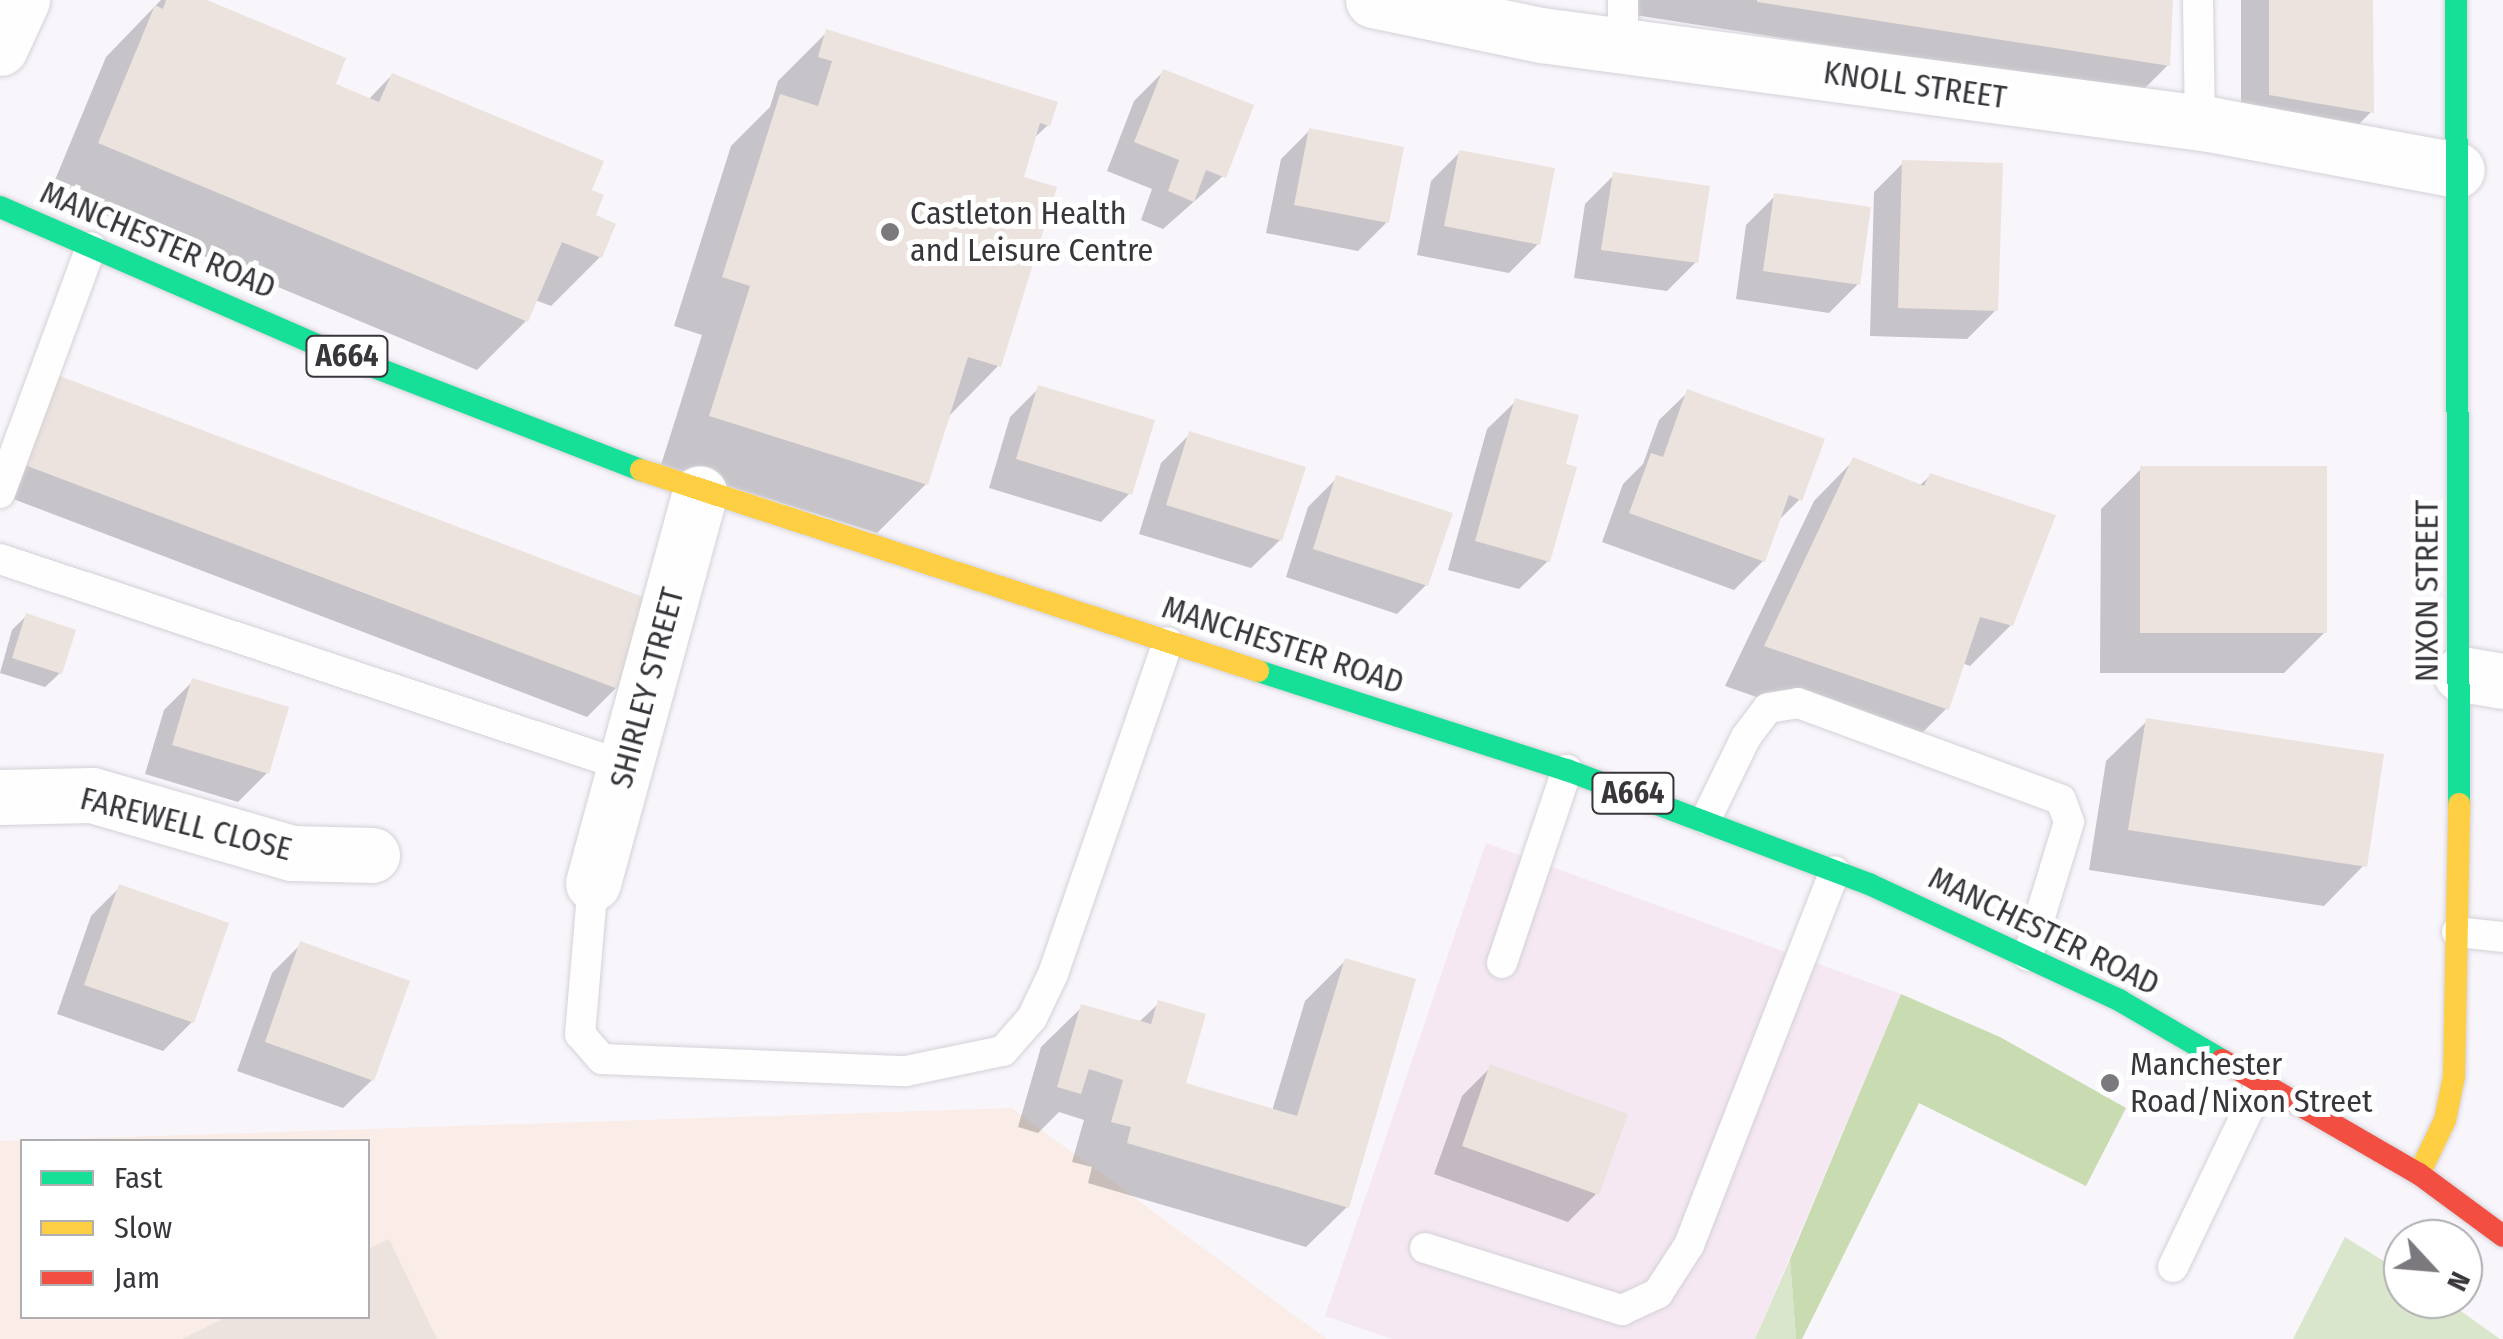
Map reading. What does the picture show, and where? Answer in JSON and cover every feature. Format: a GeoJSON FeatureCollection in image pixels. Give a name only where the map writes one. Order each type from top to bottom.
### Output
{"type":"FeatureCollection","features":[{"type":"Feature","properties":{"kind":"main road","name":"NIXON STREET"},"geometry":{"type":"LineString","coordinates":[[2419,1174],[2452,1099],[2457,932],[2482,677],[2457,170],[2456,0]]}},
{"type":"Feature","properties":{"kind":"main road","name":"MANCHESTER ROAD"},"geometry":{"type":"LineString","coordinates":[[0,207],[327,348],[700,492],[1567,770],[1706,819],[1835,871],[2120,1000],[2419,1174],[2503,1236]]}},
{"type":"Feature","properties":{"kind":"street"},"geometry":{"type":"LineString","coordinates":[[0,48],[22,0]]}},
{"type":"Feature","properties":{"kind":"street","name":"KNOLL STREET"},"geometry":{"type":"LineString","coordinates":[[1373,0],[1542,34],[1623,23],[2457,170]]}},
{"type":"Feature","properties":{"kind":"street","name":"SHIRLEY STREET"},"geometry":{"type":"LineString","coordinates":[[593,883],[700,492]]}},
{"type":"Feature","properties":{"kind":"street","name":"FAREWELL CLOSE"},"geometry":{"type":"LineString","coordinates":[[0,797],[92,795],[292,854],[372,856]]}},
{"type":"Feature","properties":{"kind":"lane"},"geometry":{"type":"LineString","coordinates":[[2198,0],[2200,124]]}},
{"type":"Feature","properties":{"kind":"lane"},"geometry":{"type":"LineString","coordinates":[[0,492],[91,247]]}},
{"type":"Feature","properties":{"kind":"lane"},"geometry":{"type":"LineString","coordinates":[[0,559],[625,766]]}},
{"type":"Feature","properties":{"kind":"lane"},"geometry":{"type":"LineString","coordinates":[[593,883],[580,1034],[602,1058],[906,1071],[1003,1051],[1032,1018],[1053,974],[1168,642]]}},
{"type":"Feature","properties":{"kind":"lane"},"geometry":{"type":"LineString","coordinates":[[1706,819],[1746,737],[1768,708],[1798,702],[2061,800],[2069,822],[2054,883],[2028,956]]}},
{"type":"Feature","properties":{"kind":"lane"},"geometry":{"type":"LineString","coordinates":[[1502,963],[1567,770]]}},
{"type":"Feature","properties":{"kind":"lane"},"geometry":{"type":"LineString","coordinates":[[1425,1248],[1622,1310],[1658,1293],[1689,1245],[1835,871]]}},
{"type":"Feature","properties":{"kind":"lane"},"geometry":{"type":"LineString","coordinates":[[2457,932],[2503,937]]}},
{"type":"Feature","properties":{"kind":"lane"},"geometry":{"type":"LineString","coordinates":[[2172,1267],[2262,1081]]}},
{"type":"Feature","properties":{"kind":"shaded area"},"geometry":{"type":"Polygon","coordinates":[[[1486,843],[1901,994],[1755,1339],[1392,1339],[1325,1316],[1486,843]]]}},
{"type":"Feature","properties":{"kind":"shaded area"},"geometry":{"type":"Polygon","coordinates":[[[1012,1108],[1327,1339],[0,1339],[0,1141],[20,1140],[20,1319],[370,1319],[370,1139],[61,1139],[1012,1108]]]}},
{"type":"Feature","properties":{"kind":"green space"},"geometry":{"type":"Polygon","coordinates":[[[1901,994],[2000,1037],[2126,1108],[2086,1186],[1919,1103],[1802,1339],[1796,1339],[1790,1259],[1901,994]]]}},
{"type":"Feature","properties":{"kind":"green space"},"geometry":{"type":"Polygon","coordinates":[[[2345,1237],[2383,1261],[2383,1319],[2472,1319],[2500,1339],[2293,1339],[2345,1237]]]}},
{"type":"Feature","properties":{"kind":"green space"},"geometry":{"type":"Polygon","coordinates":[[[1790,1259],[1796,1339],[1755,1339],[1790,1259]]]}},
{"type":"Feature","properties":{"kind":"building"},"geometry":{"type":"Polygon","coordinates":[[[166,0],[207,0],[346,58],[336,84],[379,102],[392,73],[604,161],[592,190],[604,195],[596,215],[616,224],[602,258],[562,242],[528,322],[98,143],[155,5],[163,9],[166,0]]]}},
{"type":"Feature","properties":{"kind":"building"},"geometry":{"type":"Polygon","coordinates":[[[2173,0],[2170,66],[1757,2],[2173,0]]]}},
{"type":"Feature","properties":{"kind":"building"},"geometry":{"type":"Polygon","coordinates":[[[2269,0],[2373,0],[2374,113],[2269,95],[2269,0]]]}},
{"type":"Feature","properties":{"kind":"building","name":"Castleton Health and Leisure Centre"},"geometry":{"type":"Polygon","coordinates":[[[826,29],[1058,102],[1050,126],[1040,123],[1024,177],[1057,187],[1001,367],[968,357],[928,485],[709,416],[750,286],[722,277],[780,94],[818,106],[832,61],[818,57],[826,29]]]}},
{"type":"Feature","properties":{"kind":"building"},"geometry":{"type":"Polygon","coordinates":[[[1163,69],[1254,105],[1226,178],[1206,170],[1194,202],[1168,191],[1179,160],[1134,142],[1163,69]]]}},
{"type":"Feature","properties":{"kind":"building"},"geometry":{"type":"Polygon","coordinates":[[[1309,128],[1404,147],[1389,223],[1294,205],[1309,128]]]}},
{"type":"Feature","properties":{"kind":"building"},"geometry":{"type":"Polygon","coordinates":[[[1459,150],[1555,168],[1540,245],[1444,226],[1459,150]]]}},
{"type":"Feature","properties":{"kind":"building"},"geometry":{"type":"Polygon","coordinates":[[[1902,160],[2003,163],[1998,311],[1898,308],[1902,160]]]}},
{"type":"Feature","properties":{"kind":"building"},"geometry":{"type":"Polygon","coordinates":[[[1613,172],[1710,186],[1698,263],[1601,250],[1613,172]]]}},
{"type":"Feature","properties":{"kind":"building"},"geometry":{"type":"Polygon","coordinates":[[[1774,193],[1871,207],[1860,285],[1763,271],[1774,193]]]}},
{"type":"Feature","properties":{"kind":"building"},"geometry":{"type":"Polygon","coordinates":[[[57,375],[651,600],[618,689],[22,464],[57,375]]]}},
{"type":"Feature","properties":{"kind":"building"},"geometry":{"type":"Polygon","coordinates":[[[1038,385],[1155,420],[1132,495],[1016,459],[1038,385]]]}},
{"type":"Feature","properties":{"kind":"building"},"geometry":{"type":"Polygon","coordinates":[[[1687,389],[1825,439],[1802,501],[1789,495],[1765,562],[1629,513],[1651,453],[1663,457],[1687,389]]]}},
{"type":"Feature","properties":{"kind":"building"},"geometry":{"type":"Polygon","coordinates":[[[1515,398],[1579,415],[1566,464],[1577,467],[1550,562],[1475,541],[1515,398]]]}},
{"type":"Feature","properties":{"kind":"building"},"geometry":{"type":"Polygon","coordinates":[[[1189,431],[1306,467],[1282,541],[1166,505],[1189,431]]]}},
{"type":"Feature","properties":{"kind":"building"},"geometry":{"type":"Polygon","coordinates":[[[1853,457],[1924,486],[1930,473],[2056,515],[2013,626],[1980,617],[1949,710],[1764,646],[1853,457]]]}},
{"type":"Feature","properties":{"kind":"building"},"geometry":{"type":"Polygon","coordinates":[[[2140,466],[2327,466],[2327,633],[2140,633],[2140,466]]]}},
{"type":"Feature","properties":{"kind":"building"},"geometry":{"type":"Polygon","coordinates":[[[1336,475],[1453,513],[1428,586],[1313,549],[1336,475]]]}},
{"type":"Feature","properties":{"kind":"building"},"geometry":{"type":"Polygon","coordinates":[[[26,613],[76,630],[62,674],[12,658],[26,613]]]}},
{"type":"Feature","properties":{"kind":"building"},"geometry":{"type":"Polygon","coordinates":[[[192,678],[289,707],[269,774],[172,745],[192,678]]]}},
{"type":"Feature","properties":{"kind":"building"},"geometry":{"type":"Polygon","coordinates":[[[2146,718],[2384,754],[2367,867],[2128,830],[2146,718]]]}},
{"type":"Feature","properties":{"kind":"building"},"geometry":{"type":"Polygon","coordinates":[[[119,884],[229,923],[194,1023],[84,985],[119,884]]]}},
{"type":"Feature","properties":{"kind":"building"},"geometry":{"type":"Polygon","coordinates":[[[300,941],[410,981],[374,1081],[265,1042],[300,941]]]}},
{"type":"Feature","properties":{"kind":"building"},"geometry":{"type":"Polygon","coordinates":[[[1345,958],[1416,979],[1349,1208],[1127,1143],[1131,1127],[1111,1122],[1123,1080],[1089,1069],[1081,1094],[1057,1087],[1081,1004],[1151,1024],[1158,1000],[1206,1014],[1186,1083],[1297,1116],[1345,958]]]}},
{"type":"Feature","properties":{"kind":"building"},"geometry":{"type":"Polygon","coordinates":[[[1490,1064],[1628,1114],[1599,1195],[1462,1146],[1490,1064]]]}},
{"type":"Feature","properties":{"kind":"building"},"geometry":{"type":"Polygon","coordinates":[[[389,1239],[437,1339],[182,1339],[223,1319],[370,1319],[370,1248],[389,1239]]]}},
{"type":"Feature","properties":{"kind":"traffic: fast"},"geometry":{"type":"LineString","coordinates":[[2456,0],[2459,804]]}},
{"type":"Feature","properties":{"kind":"traffic: fast"},"geometry":{"type":"LineString","coordinates":[[0,207],[327,349],[641,470]]}},
{"type":"Feature","properties":{"kind":"traffic: fast"},"geometry":{"type":"LineString","coordinates":[[1258,671],[1567,770],[1869,884],[2119,1000],[2222,1060]]}},
{"type":"Feature","properties":{"kind":"traffic: slow"},"geometry":{"type":"LineString","coordinates":[[641,470],[1258,671]]}},
{"type":"Feature","properties":{"kind":"traffic: slow"},"geometry":{"type":"LineString","coordinates":[[2419,1174],[2445,1120],[2454,1076],[2459,804]]}},
{"type":"Feature","properties":{"kind":"traffic: jam"},"geometry":{"type":"LineString","coordinates":[[2222,1060],[2419,1174],[2503,1236]]}},
{"type":"Feature","properties":{"kind":"place","name":"Castleton Health and Leisure Centre"},"geometry":{"type":"Point","coordinates":[890,232]}},
{"type":"Feature","properties":{"kind":"place","name":"Manchester Road/Nixon Street"},"geometry":{"type":"Point","coordinates":[2110,1083]}}]}
